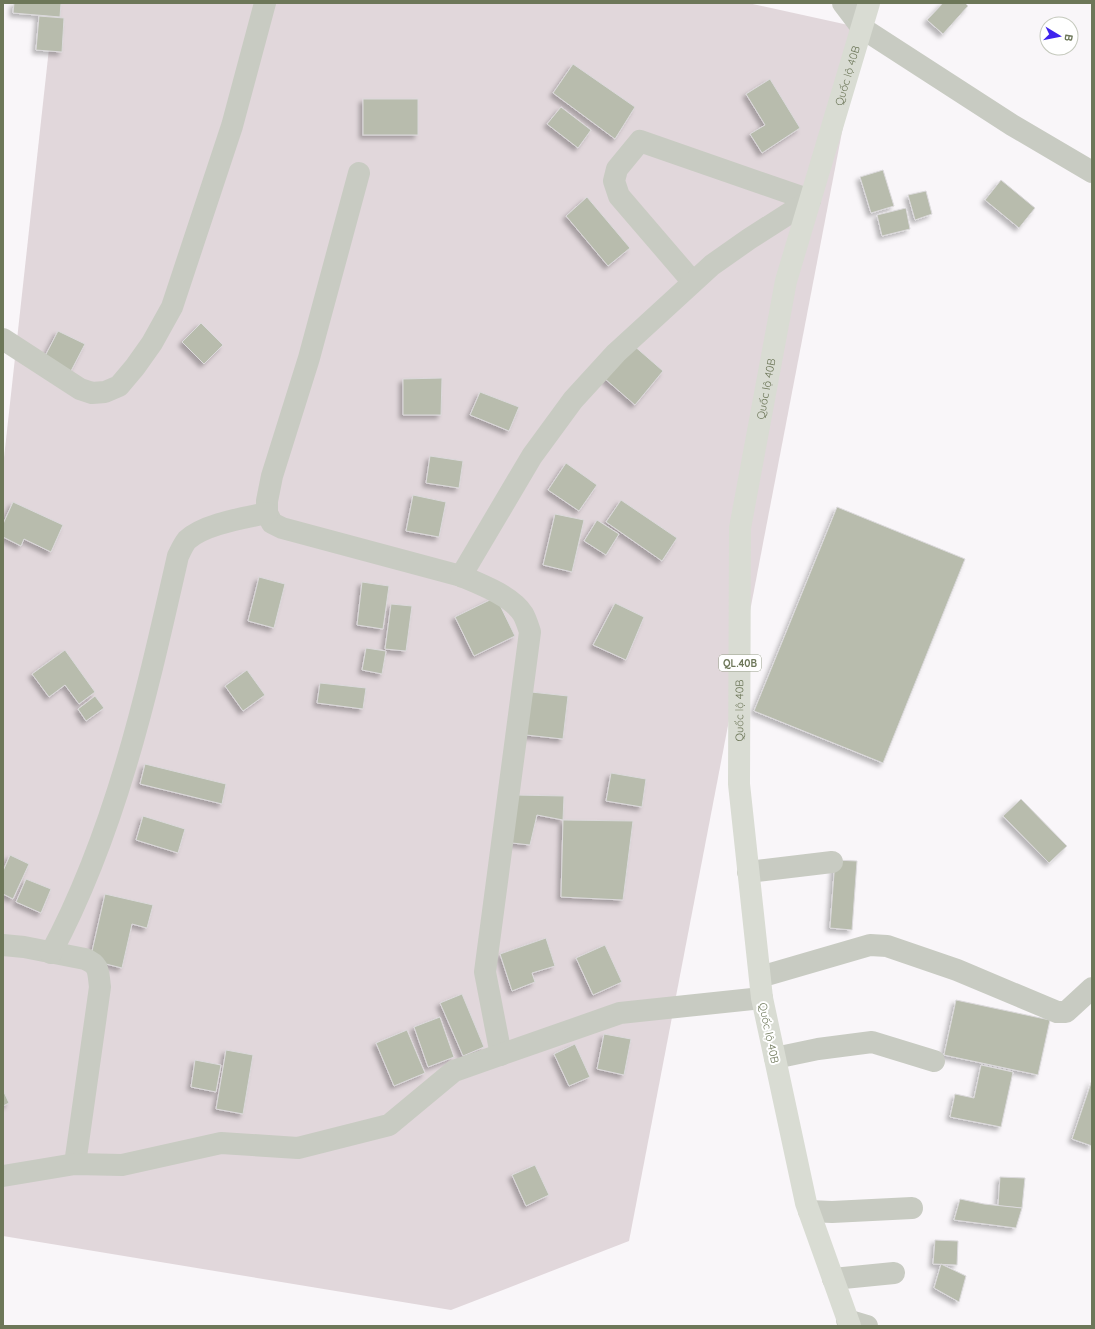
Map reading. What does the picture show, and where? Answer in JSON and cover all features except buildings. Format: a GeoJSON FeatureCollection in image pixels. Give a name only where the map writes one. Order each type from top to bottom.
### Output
{"type":"FeatureCollection","features":[{"type":"Feature","properties":{"kind":"highway","name":"Quốc lộ 40B"},"geometry":{"type":"LineString","coordinates":[[854,1324],[833,1279],[806,1203],[762,998],[739,784],[740,528],[786,281],[870,3]]}},
{"type":"Feature","properties":{"kind":"street"},"geometry":{"type":"LineString","coordinates":[[3,339],[80,389],[92,393],[106,392],[119,386],[136,367],[152,343],[172,307],[232,126],[266,3]]}},
{"type":"Feature","properties":{"kind":"street"},"geometry":{"type":"LineString","coordinates":[[843,3],[862,28],[1012,125],[1092,172]]}},
{"type":"Feature","properties":{"kind":"street"},"geometry":{"type":"LineString","coordinates":[[692,281],[619,196],[614,181],[617,169],[640,141],[810,200]]}},
{"type":"Feature","properties":{"kind":"street"},"geometry":{"type":"LineString","coordinates":[[359,174],[309,358],[272,476],[267,501],[267,514],[272,523],[282,528],[461,576],[489,588],[512,603],[523,614],[530,632],[485,972],[501,1055]]}},
{"type":"Feature","properties":{"kind":"street"},"geometry":{"type":"LineString","coordinates":[[461,576],[532,456],[573,400],[616,353],[692,281],[712,265],[749,238],[810,200]]}},
{"type":"Feature","properties":{"kind":"street"},"geometry":{"type":"LineString","coordinates":[[51,953],[80,895],[106,830],[126,766],[151,676],[178,556],[182,546],[188,539],[198,533],[219,524],[267,514]]}},
{"type":"Feature","properties":{"kind":"street"},"geometry":{"type":"LineString","coordinates":[[748,872],[832,862]]}},
{"type":"Feature","properties":{"kind":"street"},"geometry":{"type":"LineString","coordinates":[[3,944],[89,961],[93,963],[98,970],[100,986],[75,1164]]}},
{"type":"Feature","properties":{"kind":"street"},"geometry":{"type":"LineString","coordinates":[[760,977],[870,945],[887,946],[957,970],[1057,1012],[1066,1012],[1092,988]]}},
{"type":"Feature","properties":{"kind":"street"},"geometry":{"type":"LineString","coordinates":[[3,1176],[75,1164],[122,1164],[221,1143],[298,1148],[389,1125],[454,1071],[620,1013],[762,998]]}},
{"type":"Feature","properties":{"kind":"street"},"geometry":{"type":"LineString","coordinates":[[775,1058],[818,1049],[872,1042],[934,1061]]}},
{"type":"Feature","properties":{"kind":"street"},"geometry":{"type":"LineString","coordinates":[[809,1211],[832,1212],[912,1208]]}},
{"type":"Feature","properties":{"kind":"street"},"geometry":{"type":"LineString","coordinates":[[833,1279],[894,1273]]}},
{"type":"Feature","properties":{"kind":"shaded area"},"geometry":{"type":"Polygon","coordinates":[[[54,3],[748,3],[862,28],[629,1241],[451,1310],[3,1236],[3,467],[54,3]]]}}]}
